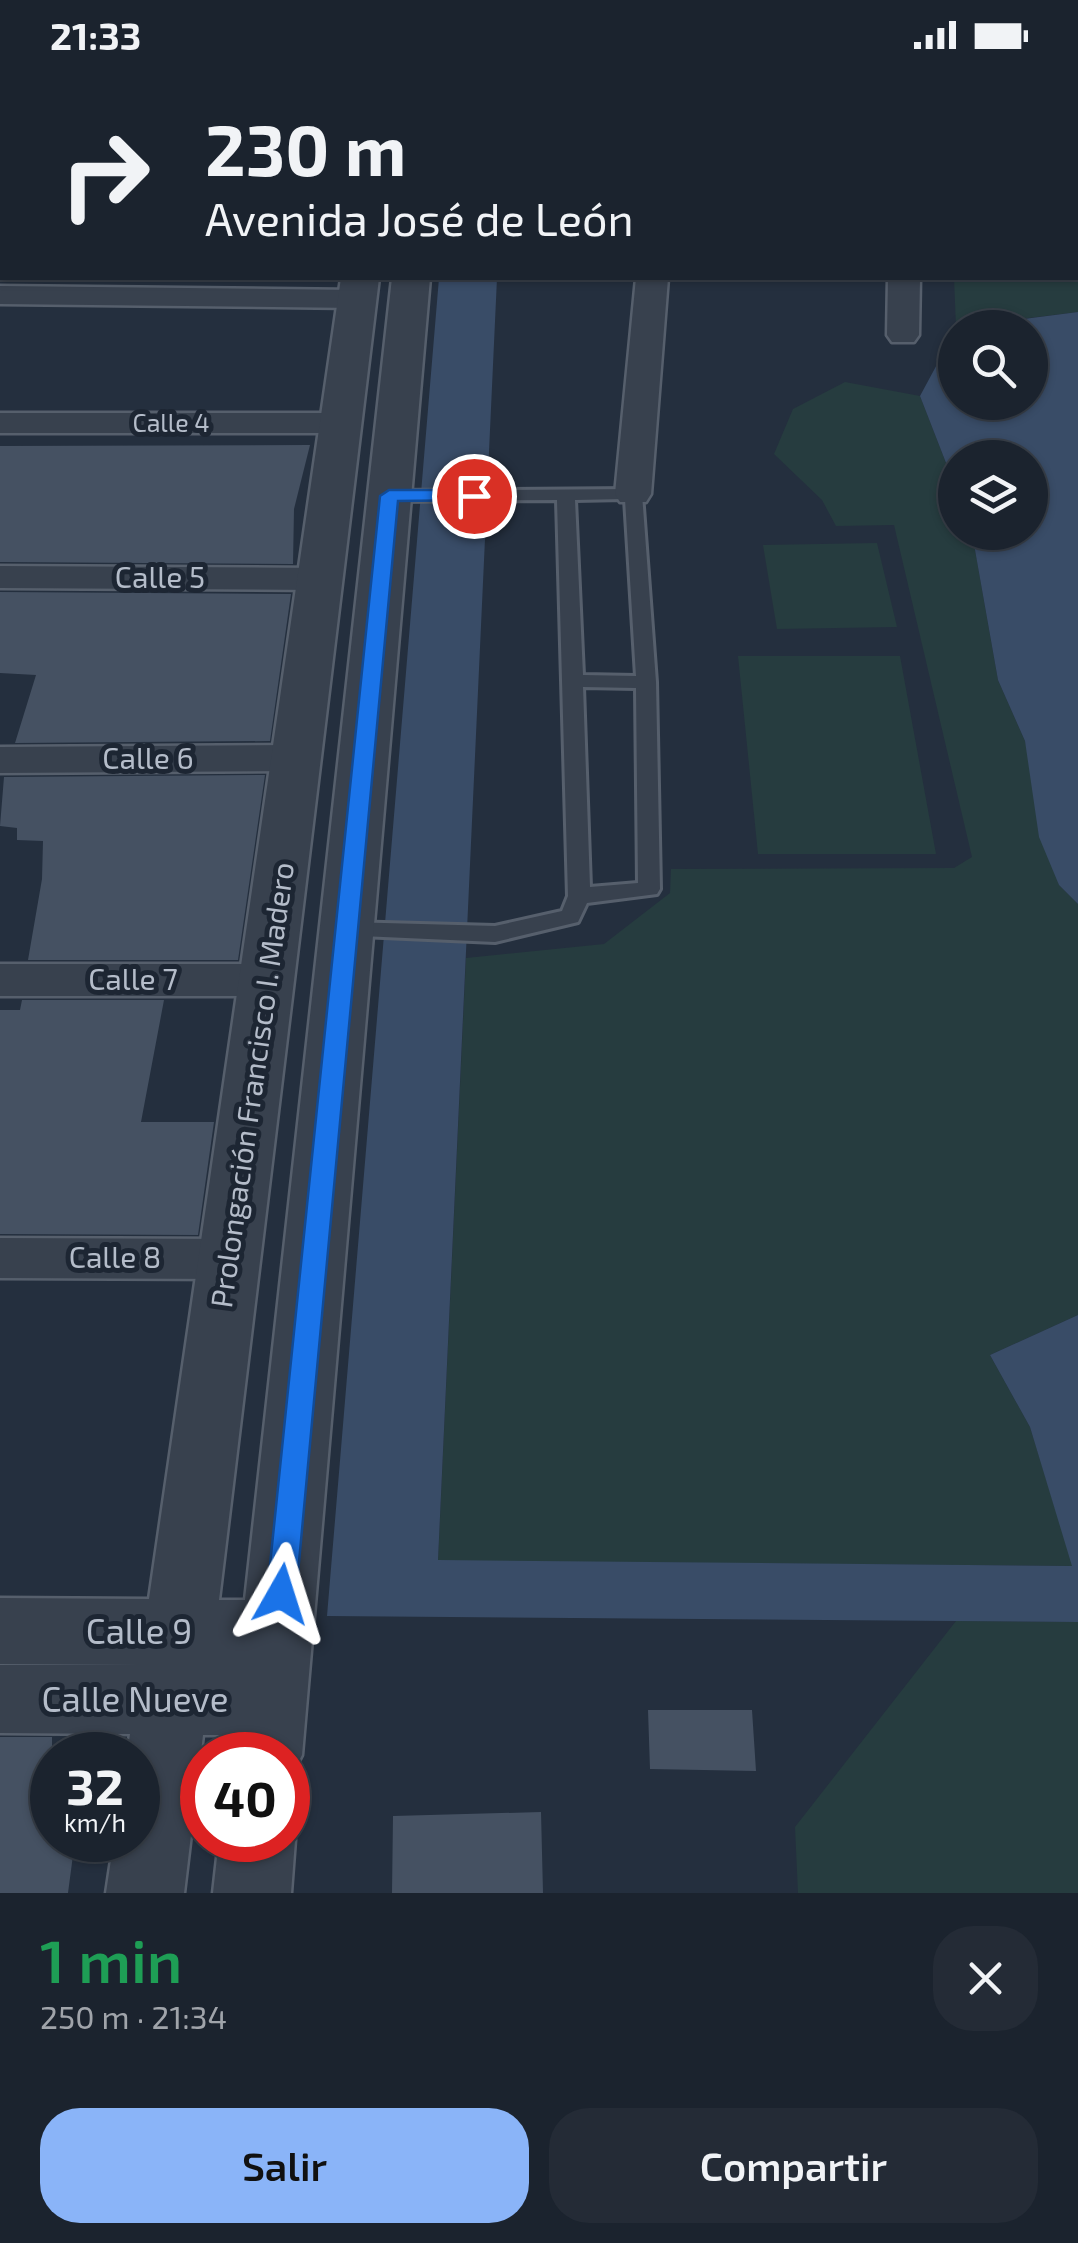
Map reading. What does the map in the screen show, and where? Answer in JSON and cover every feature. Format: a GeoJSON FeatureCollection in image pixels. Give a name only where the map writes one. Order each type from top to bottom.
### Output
{"type":"FeatureCollection","features":[{"type":"Feature","properties":{"kind":"street","name":"Prolongación Francisco I. Madero"},"geometry":{"type":"LineString","coordinates":[[145,1893],[320,578],[363,390],[410,280]]}},
{"type":"Feature","properties":{"kind":"street"},"geometry":{"type":"LineString","coordinates":[[633,494],[652,280]]}},
{"type":"Feature","properties":{"kind":"street"},"geometry":{"type":"LineString","coordinates":[[902,335],[904,280]]}},
{"type":"Feature","properties":{"kind":"street","name":"Prolongación Francisco I. Madero"},"geometry":{"type":"LineString","coordinates":[[271,1696],[327,1130],[362,932],[373,668],[401,496],[363,390],[359,288]]}},
{"type":"Feature","properties":{"kind":"street"},"geometry":{"type":"LineString","coordinates":[[0,294],[359,288]]}},
{"type":"Feature","properties":{"kind":"street","name":"Calle 4"},"geometry":{"type":"LineString","coordinates":[[0,422],[363,390]]}},
{"type":"Feature","properties":{"kind":"street","name":"Calle 5"},"geometry":{"type":"LineString","coordinates":[[0,577],[320,578]]}},
{"type":"Feature","properties":{"kind":"street"},"geometry":{"type":"LineString","coordinates":[[308,666],[373,668]]}},
{"type":"Feature","properties":{"kind":"street","name":"Calle 6"},"geometry":{"type":"LineString","coordinates":[[0,760],[296,758]]}},
{"type":"Feature","properties":{"kind":"street","name":"Calle 7"},"geometry":{"type":"LineString","coordinates":[[0,980],[267,980]]}},
{"type":"Feature","properties":{"kind":"street"},"geometry":{"type":"LineString","coordinates":[[248,1128],[327,1130]]}},
{"type":"Feature","properties":{"kind":"street","name":"Calle 8"},"geometry":{"type":"LineString","coordinates":[[0,1258],[230,1259]]}},
{"type":"Feature","properties":{"kind":"street","name":"Calle 9"},"geometry":{"type":"LineString","coordinates":[[0,1630],[176,1666]]}},
{"type":"Feature","properties":{"kind":"street","name":"Calle Nueve"},"geometry":{"type":"LineString","coordinates":[[0,1699],[176,1666],[271,1696]]}},
{"type":"Feature","properties":{"kind":"street"},"geometry":{"type":"LineString","coordinates":[[252,1893],[255,1862]]}},
{"type":"Feature","properties":{"kind":"lane"},"geometry":{"type":"LineString","coordinates":[[401,496],[633,494],[646,682],[649,889],[579,896]]}},
{"type":"Feature","properties":{"kind":"lane"},"geometry":{"type":"LineString","coordinates":[[362,932],[494,934],[570,917],[579,896],[566,496]]}},
{"type":"Feature","properties":{"kind":"lane"},"geometry":{"type":"LineString","coordinates":[[574,681],[646,682]]}},
{"type":"Feature","properties":{"kind":"green space"},"geometry":{"type":"Polygon","coordinates":[[[954,280],[1078,280],[1078,312],[1048,316],[1048,310],[955,310],[954,280]]]}},
{"type":"Feature","properties":{"kind":"green space"},"geometry":{"type":"Polygon","coordinates":[[[845,382],[920,396],[938,442],[938,550],[975,550],[998,680],[1025,741],[1059,885],[1078,904],[1078,1315],[990,1355],[1030,1427],[1073,1566],[438,1561],[466,958],[604,944],[670,893],[671,869],[954,868],[972,857],[894,525],[836,526],[822,500],[774,454],[793,409],[845,382]]]}},
{"type":"Feature","properties":{"kind":"green space"},"geometry":{"type":"Polygon","coordinates":[[[877,543],[897,627],[777,629],[763,545],[877,543]]]}},
{"type":"Feature","properties":{"kind":"green space"},"geometry":{"type":"Polygon","coordinates":[[[738,656],[900,656],[936,854],[758,854],[738,656]]]}},
{"type":"Feature","properties":{"kind":"green space"},"geometry":{"type":"Polygon","coordinates":[[[956,1621],[1078,1622],[1078,1893],[798,1893],[795,1827],[956,1621]]]}},
{"type":"Feature","properties":{"kind":"water"},"geometry":{"type":"Polygon","coordinates":[[[439,280],[497,280],[438,1560],[1072,1566],[1030,1427],[990,1355],[1078,1315],[1078,1622],[327,1616],[439,280]]]}},
{"type":"Feature","properties":{"kind":"water"},"geometry":{"type":"Polygon","coordinates":[[[1078,312],[1078,904],[1059,885],[1039,837],[1025,741],[998,680],[975,550],[1048,550],[1048,440],[938,442],[920,396],[938,363],[938,420],[1048,420],[1048,316],[1078,312]]]}},
{"type":"Feature","properties":{"kind":"building"},"geometry":{"type":"Polygon","coordinates":[[[310,445],[294,509],[293,564],[0,562],[0,446],[310,445]]]}},
{"type":"Feature","properties":{"kind":"building"},"geometry":{"type":"Polygon","coordinates":[[[0,592],[291,594],[270,741],[15,743],[36,675],[0,673],[0,592]]]}},
{"type":"Feature","properties":{"kind":"building"},"geometry":{"type":"Polygon","coordinates":[[[265,775],[238,960],[28,960],[42,879],[43,841],[17,840],[17,828],[0,826],[4,777],[265,775]]]}},
{"type":"Feature","properties":{"kind":"building"},"geometry":{"type":"Polygon","coordinates":[[[22,1000],[164,1000],[141,1122],[214,1122],[198,1235],[0,1234],[0,1010],[20,1010],[22,1000]]]}},
{"type":"Feature","properties":{"kind":"building"},"geometry":{"type":"Polygon","coordinates":[[[648,1710],[752,1710],[756,1771],[650,1769],[648,1710]]]}},
{"type":"Feature","properties":{"kind":"building"},"geometry":{"type":"Polygon","coordinates":[[[0,1737],[30,1737],[30,1862],[72,1862],[68,1893],[0,1893],[0,1737]]]}},
{"type":"Feature","properties":{"kind":"building"},"geometry":{"type":"Polygon","coordinates":[[[541,1812],[543,1893],[392,1893],[393,1816],[541,1812]]]}},
{"type":"Feature","properties":{"kind":"route"},"geometry":{"type":"LineString","coordinates":[[281,1594],[389,496],[474,496]]}}]}
